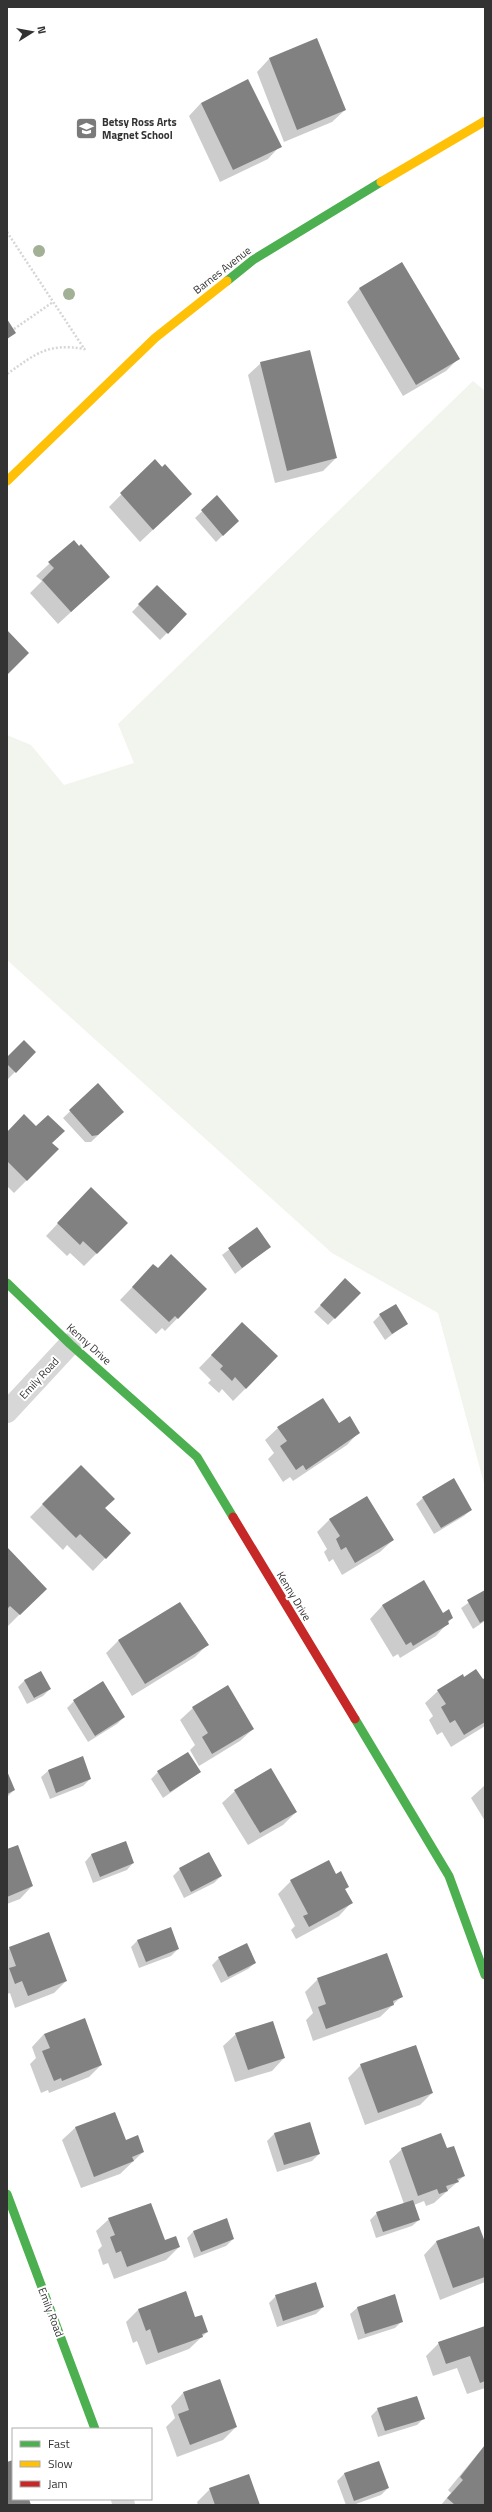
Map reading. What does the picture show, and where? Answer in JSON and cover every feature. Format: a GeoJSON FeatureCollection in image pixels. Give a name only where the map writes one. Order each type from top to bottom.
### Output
{"type":"FeatureCollection","features":[{"type":"Feature","properties":{"kind":"street","name":"Barnes Avenue"},"geometry":{"type":"LineString","coordinates":[[7,481],[155,338],[253,260],[375,185],[485,121]]}},
{"type":"Feature","properties":{"kind":"street","name":"Kenny Drive"},"geometry":{"type":"LineString","coordinates":[[7,1283],[70,1344],[197,1457],[448,1876],[485,1975]]}},
{"type":"Feature","properties":{"kind":"street","name":"Emily Road"},"geometry":{"type":"LineString","coordinates":[[7,1412],[70,1344]]}},
{"type":"Feature","properties":{"kind":"street","name":"Emily Road"},"geometry":{"type":"LineString","coordinates":[[7,2194],[95,2428]]}},
{"type":"Feature","properties":{"kind":"path"},"geometry":{"type":"LineString","coordinates":[[7,232],[85,350],[64,346],[50,348],[7,374]]}},
{"type":"Feature","properties":{"kind":"path"},"geometry":{"type":"LineString","coordinates":[[14,329],[53,302]]}},
{"type":"Feature","properties":{"kind":"shaded area"},"geometry":{"type":"Polygon","coordinates":[[[473,381],[485,391],[485,1487],[438,1313],[332,1253],[7,960],[7,735],[31,745],[64,785],[134,763],[118,724],[473,381]]]}},
{"type":"Feature","properties":{"kind":"building"},"geometry":{"type":"Polygon","coordinates":[[[317,38],[346,110],[297,130],[269,58],[317,38]]]}},
{"type":"Feature","properties":{"kind":"building"},"geometry":{"type":"Polygon","coordinates":[[[248,79],[282,147],[233,170],[201,103],[248,79]]]}},
{"type":"Feature","properties":{"kind":"building"},"geometry":{"type":"Polygon","coordinates":[[[402,262],[460,359],[416,385],[359,288],[402,262]]]}},
{"type":"Feature","properties":{"kind":"building"},"geometry":{"type":"Polygon","coordinates":[[[7,319],[16,333],[7,339],[7,319]]]}},
{"type":"Feature","properties":{"kind":"building"},"geometry":{"type":"Polygon","coordinates":[[[310,350],[337,458],[287,471],[260,362],[310,350]]]}},
{"type":"Feature","properties":{"kind":"building"},"geometry":{"type":"Polygon","coordinates":[[[155,459],[162,467],[165,464],[192,494],[153,530],[120,493],[155,459]]]}},
{"type":"Feature","properties":{"kind":"building"},"geometry":{"type":"Polygon","coordinates":[[[217,495],[239,521],[223,536],[201,510],[217,495]]]}},
{"type":"Feature","properties":{"kind":"building"},"geometry":{"type":"Polygon","coordinates":[[[74,540],[79,546],[81,544],[110,577],[71,612],[42,580],[54,568],[48,562],[74,540]]]}},
{"type":"Feature","properties":{"kind":"building"},"geometry":{"type":"Polygon","coordinates":[[[157,585],[187,614],[168,634],[138,604],[157,585]]]}},
{"type":"Feature","properties":{"kind":"building"},"geometry":{"type":"Polygon","coordinates":[[[7,630],[29,653],[7,675],[7,630]]]}},
{"type":"Feature","properties":{"kind":"building"},"geometry":{"type":"Polygon","coordinates":[[[24,1040],[36,1052],[16,1073],[7,1064],[7,1057],[24,1040]]]}},
{"type":"Feature","properties":{"kind":"building"},"geometry":{"type":"Polygon","coordinates":[[[98,1083],[124,1112],[98,1135],[92,1136],[69,1110],[98,1083]]]}},
{"type":"Feature","properties":{"kind":"building"},"geometry":{"type":"Polygon","coordinates":[[[24,1114],[36,1126],[48,1115],[65,1131],[52,1143],[59,1149],[27,1181],[7,1161],[7,1132],[24,1114]]]}},
{"type":"Feature","properties":{"kind":"building"},"geometry":{"type":"Polygon","coordinates":[[[91,1187],[128,1223],[97,1254],[83,1241],[80,1245],[57,1223],[91,1187]]]}},
{"type":"Feature","properties":{"kind":"building"},"geometry":{"type":"Polygon","coordinates":[[[257,1227],[271,1247],[242,1268],[228,1248],[257,1227]]]}},
{"type":"Feature","properties":{"kind":"building"},"geometry":{"type":"Polygon","coordinates":[[[171,1254],[207,1289],[178,1319],[175,1316],[169,1322],[132,1287],[153,1264],[158,1268],[171,1254]]]}},
{"type":"Feature","properties":{"kind":"building"},"geometry":{"type":"Polygon","coordinates":[[[345,1278],[361,1293],[335,1319],[320,1305],[345,1278]]]}},
{"type":"Feature","properties":{"kind":"building"},"geometry":{"type":"Polygon","coordinates":[[[396,1304],[408,1324],[392,1334],[379,1314],[396,1304]]]}},
{"type":"Feature","properties":{"kind":"building"},"geometry":{"type":"Polygon","coordinates":[[[242,1322],[278,1356],[246,1389],[235,1377],[232,1381],[220,1369],[223,1366],[211,1355],[242,1322]]]}},
{"type":"Feature","properties":{"kind":"building"},"geometry":{"type":"Polygon","coordinates":[[[323,1398],[339,1423],[350,1416],[360,1433],[306,1470],[303,1465],[296,1470],[280,1446],[287,1441],[277,1427],[323,1398]]]}},
{"type":"Feature","properties":{"kind":"building"},"geometry":{"type":"Polygon","coordinates":[[[81,1465],[115,1499],[105,1508],[131,1533],[106,1559],[80,1534],[76,1538],[42,1504],[81,1465]]]}},
{"type":"Feature","properties":{"kind":"building"},"geometry":{"type":"Polygon","coordinates":[[[454,1478],[472,1510],[441,1528],[422,1497],[454,1478]]]}},
{"type":"Feature","properties":{"kind":"building"},"geometry":{"type":"Polygon","coordinates":[[[367,1496],[394,1540],[355,1563],[346,1547],[341,1550],[336,1539],[340,1536],[329,1519],[367,1496]]]}},
{"type":"Feature","properties":{"kind":"building"},"geometry":{"type":"Polygon","coordinates":[[[7,1547],[47,1589],[20,1615],[10,1606],[7,1609],[7,1547]]]}},
{"type":"Feature","properties":{"kind":"building"},"geometry":{"type":"Polygon","coordinates":[[[424,1580],[443,1613],[449,1609],[453,1618],[448,1621],[449,1624],[413,1646],[411,1642],[406,1645],[382,1605],[424,1580]]]}},
{"type":"Feature","properties":{"kind":"building"},"geometry":{"type":"Polygon","coordinates":[[[485,1590],[485,1620],[480,1623],[467,1600],[485,1590]]]}},
{"type":"Feature","properties":{"kind":"building"},"geometry":{"type":"Polygon","coordinates":[[[180,1602],[209,1645],[145,1684],[118,1640],[180,1602]]]}},
{"type":"Feature","properties":{"kind":"building"},"geometry":{"type":"Polygon","coordinates":[[[476,1669],[483,1679],[485,1678],[485,1722],[464,1735],[455,1720],[450,1723],[441,1707],[446,1704],[437,1690],[463,1674],[464,1677],[476,1669]]]}},
{"type":"Feature","properties":{"kind":"building"},"geometry":{"type":"Polygon","coordinates":[[[41,1671],[51,1689],[34,1698],[24,1680],[41,1671]]]}},
{"type":"Feature","properties":{"kind":"building"},"geometry":{"type":"Polygon","coordinates":[[[103,1681],[125,1717],[95,1736],[73,1700],[103,1681]]]}},
{"type":"Feature","properties":{"kind":"building"},"geometry":{"type":"Polygon","coordinates":[[[228,1685],[254,1729],[212,1754],[202,1737],[208,1733],[192,1707],[228,1685]]]}},
{"type":"Feature","properties":{"kind":"building"},"geometry":{"type":"Polygon","coordinates":[[[188,1752],[201,1772],[170,1792],[157,1771],[188,1752]]]}},
{"type":"Feature","properties":{"kind":"building"},"geometry":{"type":"Polygon","coordinates":[[[83,1756],[91,1779],[56,1793],[48,1770],[83,1756]]]}},
{"type":"Feature","properties":{"kind":"building"},"geometry":{"type":"Polygon","coordinates":[[[271,1768],[297,1812],[260,1833],[234,1790],[271,1768]]]}},
{"type":"Feature","properties":{"kind":"building"},"geometry":{"type":"Polygon","coordinates":[[[7,1771],[15,1790],[7,1794],[7,1771]]]}},
{"type":"Feature","properties":{"kind":"building"},"geometry":{"type":"Polygon","coordinates":[[[126,1841],[134,1863],[100,1877],[91,1854],[126,1841]]]}},
{"type":"Feature","properties":{"kind":"building"},"geometry":{"type":"Polygon","coordinates":[[[18,1845],[33,1886],[7,1897],[7,1849],[18,1845]]]}},
{"type":"Feature","properties":{"kind":"building"},"geometry":{"type":"Polygon","coordinates":[[[209,1852],[222,1876],[191,1892],[179,1868],[209,1852]]]}},
{"type":"Feature","properties":{"kind":"building"},"geometry":{"type":"Polygon","coordinates":[[[329,1860],[336,1874],[341,1871],[349,1887],[345,1889],[353,1903],[309,1927],[303,1916],[308,1914],[290,1880],[329,1860]]]}},
{"type":"Feature","properties":{"kind":"building"},"geometry":{"type":"Polygon","coordinates":[[[171,1927],[179,1949],[146,1962],[137,1940],[171,1927]]]}},
{"type":"Feature","properties":{"kind":"building"},"geometry":{"type":"Polygon","coordinates":[[[49,1932],[67,1981],[28,1996],[22,1981],[15,1984],[9,1968],[16,1966],[9,1947],[49,1932]]]}},
{"type":"Feature","properties":{"kind":"building"},"geometry":{"type":"Polygon","coordinates":[[[247,1943],[256,1963],[228,1977],[218,1957],[247,1943]]]}},
{"type":"Feature","properties":{"kind":"building"},"geometry":{"type":"Polygon","coordinates":[[[387,1953],[403,1997],[393,2001],[394,2005],[326,2029],[318,2007],[326,2004],[317,1978],[387,1953]]]}},
{"type":"Feature","properties":{"kind":"building"},"geometry":{"type":"Polygon","coordinates":[[[85,2018],[102,2065],[62,2081],[61,2078],[54,2081],[42,2051],[50,2048],[44,2034],[85,2018]]]}},
{"type":"Feature","properties":{"kind":"building"},"geometry":{"type":"Polygon","coordinates":[[[273,2021],[285,2058],[248,2070],[235,2033],[273,2021]]]}},
{"type":"Feature","properties":{"kind":"building"},"geometry":{"type":"Polygon","coordinates":[[[416,2045],[433,2093],[378,2113],[360,2064],[416,2045]]]}},
{"type":"Feature","properties":{"kind":"building"},"geometry":{"type":"Polygon","coordinates":[[[115,2112],[126,2140],[138,2135],[144,2152],[132,2157],[134,2161],[94,2177],[75,2127],[115,2112]]]}},
{"type":"Feature","properties":{"kind":"building"},"geometry":{"type":"Polygon","coordinates":[[[310,2122],[320,2154],[284,2165],[274,2133],[310,2122]]]}},
{"type":"Feature","properties":{"kind":"building"},"geometry":{"type":"Polygon","coordinates":[[[441,2133],[447,2148],[454,2146],[465,2176],[457,2179],[459,2182],[446,2186],[448,2191],[439,2194],[437,2189],[418,2196],[401,2148],[441,2133]]]}},
{"type":"Feature","properties":{"kind":"building"},"geometry":{"type":"Polygon","coordinates":[[[413,2200],[420,2220],[383,2232],[376,2212],[413,2200]]]}},
{"type":"Feature","properties":{"kind":"building"},"geometry":{"type":"Polygon","coordinates":[[[151,2203],[165,2240],[176,2236],[180,2247],[127,2267],[121,2251],[116,2253],[110,2237],[115,2235],[108,2218],[151,2203]]]}},
{"type":"Feature","properties":{"kind":"building"},"geometry":{"type":"Polygon","coordinates":[[[227,2218],[234,2239],[201,2252],[193,2231],[227,2218]]]}},
{"type":"Feature","properties":{"kind":"building"},"geometry":{"type":"Polygon","coordinates":[[[479,2226],[485,2242],[485,2277],[453,2288],[436,2241],[479,2226]]]}},
{"type":"Feature","properties":{"kind":"building"},"geometry":{"type":"Polygon","coordinates":[[[316,2282],[324,2307],[283,2321],[275,2295],[316,2282]]]}},
{"type":"Feature","properties":{"kind":"building"},"geometry":{"type":"Polygon","coordinates":[[[186,2291],[195,2317],[202,2315],[208,2332],[202,2334],[203,2337],[158,2353],[150,2329],[146,2331],[138,2309],[186,2291]]]}},
{"type":"Feature","properties":{"kind":"building"},"geometry":{"type":"Polygon","coordinates":[[[395,2294],[403,2322],[365,2334],[357,2307],[395,2294]]]}},
{"type":"Feature","properties":{"kind":"building"},"geometry":{"type":"Polygon","coordinates":[[[485,2326],[485,2381],[480,2383],[470,2356],[446,2364],[438,2342],[485,2326]]]}},
{"type":"Feature","properties":{"kind":"building"},"geometry":{"type":"Polygon","coordinates":[[[220,2379],[237,2427],[190,2445],[178,2414],[189,2410],[183,2392],[220,2379]]]}},
{"type":"Feature","properties":{"kind":"building"},"geometry":{"type":"Polygon","coordinates":[[[417,2396],[425,2419],[385,2431],[377,2408],[417,2396]]]}},
{"type":"Feature","properties":{"kind":"building"},"geometry":{"type":"Polygon","coordinates":[[[485,2445],[485,2505],[455,2505],[447,2498],[463,2480],[460,2477],[485,2445]]]}},
{"type":"Feature","properties":{"kind":"building"},"geometry":{"type":"Polygon","coordinates":[[[12,2460],[12,2500],[29,2500],[31,2505],[7,2505],[7,2462],[12,2460]]]}},
{"type":"Feature","properties":{"kind":"building"},"geometry":{"type":"Polygon","coordinates":[[[379,2461],[389,2488],[354,2501],[344,2473],[379,2461]]]}},
{"type":"Feature","properties":{"kind":"building"},"geometry":{"type":"Polygon","coordinates":[[[249,2474],[260,2505],[215,2505],[209,2488],[249,2474]]]}},
{"type":"Feature","properties":{"kind":"traffic: fast"},"geometry":{"type":"LineString","coordinates":[[227,281],[253,260],[381,182]]}},
{"type":"Feature","properties":{"kind":"traffic: fast"},"geometry":{"type":"LineString","coordinates":[[7,1283],[70,1344],[197,1457],[233,1517]]}},
{"type":"Feature","properties":{"kind":"traffic: fast"},"geometry":{"type":"LineString","coordinates":[[355,1719],[449,1876],[485,1975]]}},
{"type":"Feature","properties":{"kind":"traffic: fast"},"geometry":{"type":"LineString","coordinates":[[7,2194],[95,2428]]}},
{"type":"Feature","properties":{"kind":"traffic: slow"},"geometry":{"type":"LineString","coordinates":[[381,182],[485,121]]}},
{"type":"Feature","properties":{"kind":"traffic: slow"},"geometry":{"type":"LineString","coordinates":[[7,481],[155,338],[227,281]]}},
{"type":"Feature","properties":{"kind":"traffic: jam"},"geometry":{"type":"LineString","coordinates":[[233,1517],[355,1719]]}},
{"type":"Feature","properties":{"kind":"place","name":"Betsy Ross Arts Magnet School"},"geometry":{"type":"Point","coordinates":[87,128]}}]}
